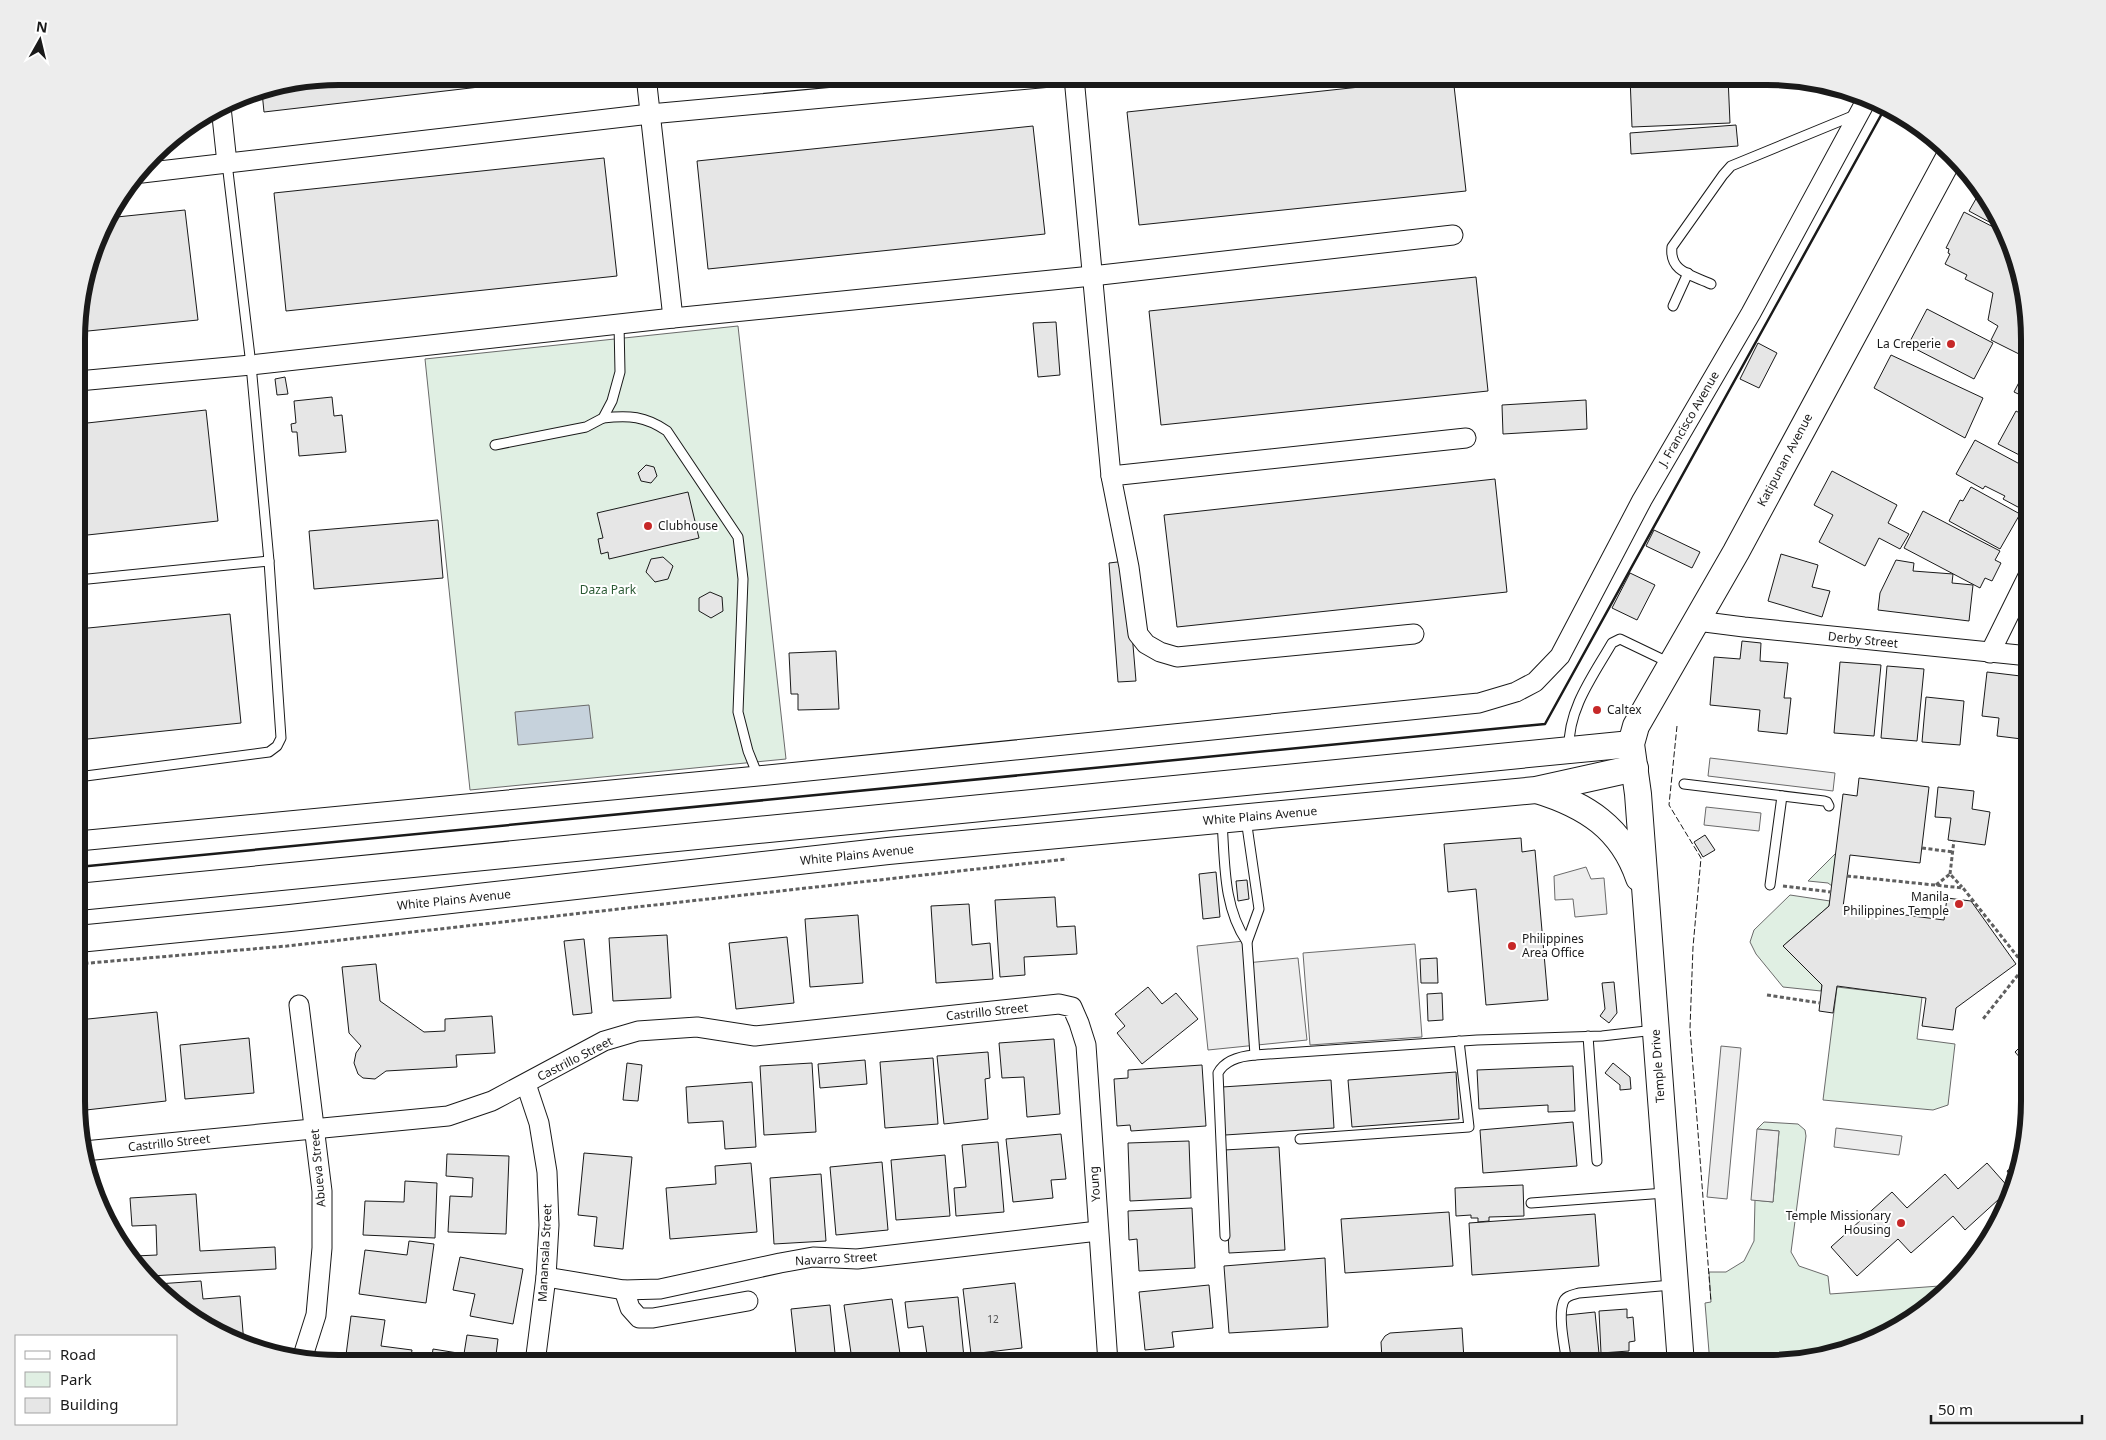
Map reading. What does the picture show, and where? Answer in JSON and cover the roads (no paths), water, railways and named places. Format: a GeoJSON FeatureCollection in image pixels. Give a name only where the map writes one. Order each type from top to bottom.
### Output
{"type":"FeatureCollection","features":[{"type":"Feature","properties":{"kind":"street"},"geometry":{"type":"LineString","coordinates":[[647,85],[673,318]]}},
{"type":"Feature","properties":{"kind":"street"},"geometry":{"type":"LineString","coordinates":[[148,172],[650,114],[956,85]]}},
{"type":"Feature","properties":{"kind":"street"},"geometry":{"type":"LineString","coordinates":[[1075,85],[1111,476],[1129,567],[1138,634],[1146,644],[1160,652],[1177,657],[1414,634]]}},
{"type":"Feature","properties":{"kind":"street","name":"J. Francisco Avenue"},"geometry":{"type":"LineString","coordinates":[[85,840],[758,776],[1479,703],[1516,692],[1536,682],[1560,656],[1642,500],[1751,313],[1864,106]]}},
{"type":"Feature","properties":{"kind":"street"},"geometry":{"type":"LineString","coordinates":[[221,114],[227,163]]}},
{"type":"Feature","properties":{"kind":"street","name":"Katipunan Avenue"},"geometry":{"type":"LineString","coordinates":[[1633,756],[1636,726],[1697,621],[1948,161]]}},
{"type":"Feature","properties":{"kind":"street"},"geometry":{"type":"LineString","coordinates":[[85,380],[251,365],[673,318],[1092,276],[1453,235]]}},
{"type":"Feature","properties":{"kind":"street"},"geometry":{"type":"LineString","coordinates":[[1111,476],[1466,438]]}},
{"type":"Feature","properties":{"kind":"street"},"geometry":{"type":"LineString","coordinates":[[1990,653],[2021,590]]}},
{"type":"Feature","properties":{"kind":"street","name":"Derby Street"},"geometry":{"type":"LineString","coordinates":[[1697,621],[1744,628],[2021,655]]}},
{"type":"Feature","properties":{"kind":"street"},"geometry":{"type":"LineString","coordinates":[[85,896],[1569,750],[1633,756]]}},
{"type":"Feature","properties":{"kind":"street","name":"White Plains Avenue"},"geometry":{"type":"LineString","coordinates":[[85,937],[290,918],[888,851],[1536,790],[1633,756]]}},
{"type":"Feature","properties":{"kind":"street","name":"Temple Drive"},"geometry":{"type":"LineString","coordinates":[[1633,756],[1680,1355]]}},
{"type":"Feature","properties":{"kind":"street"},"geometry":{"type":"LineString","coordinates":[[1536,790],[1566,799],[1603,823],[1634,863],[1645,898]]}},
{"type":"Feature","properties":{"kind":"street"},"geometry":{"type":"LineString","coordinates":[[885,816],[888,851]]}},
{"type":"Feature","properties":{"kind":"street","name":"Castrillo Street"},"geometry":{"type":"LineString","coordinates":[[90,1150],[448,1116],[492,1101],[604,1041],[638,1030],[697,1027],[755,1036],[1059,1004],[1072,1007]]}},
{"type":"Feature","properties":{"kind":"street","name":"Abueva Street"},"geometry":{"type":"LineString","coordinates":[[299,1006],[322,1190],[322,1248],[316,1315],[304,1353]]}},
{"type":"Feature","properties":{"kind":"street","name":"Young"},"geometry":{"type":"LineString","coordinates":[[1072,1007],[1086,1045],[1107,1355]]}},
{"type":"Feature","properties":{"kind":"street","name":"Manansala Street"},"geometry":{"type":"LineString","coordinates":[[526,1084],[539,1123],[547,1172],[549,1225],[546,1277],[536,1355]]}},
{"type":"Feature","properties":{"kind":"street","name":"Navarro Street"},"geometry":{"type":"LineString","coordinates":[[546,1277],[624,1290],[660,1289],[780,1263],[813,1258],[856,1259],[1098,1231]]}},
{"type":"Feature","properties":{"kind":"street"},"geometry":{"type":"LineString","coordinates":[[624,1290],[630,1308],[639,1318],[652,1318],[748,1301]]}},
{"type":"Feature","properties":{"kind":"lane"},"geometry":{"type":"LineString","coordinates":[[1711,284],[1673,263],[1671,255],[1672,247],[1723,175],[1731,166],[1864,106]]}},
{"type":"Feature","properties":{"kind":"lane"},"geometry":{"type":"LineString","coordinates":[[85,776],[269,752],[277,746],[281,738],[269,561],[251,365],[227,163]]}},
{"type":"Feature","properties":{"kind":"lane"},"geometry":{"type":"LineString","coordinates":[[1673,306],[1688,273]]}},
{"type":"Feature","properties":{"kind":"lane"},"geometry":{"type":"LineString","coordinates":[[603,418],[612,401],[620,372],[619,324]]}},
{"type":"Feature","properties":{"kind":"lane"},"geometry":{"type":"LineString","coordinates":[[495,446],[586,427],[603,418],[627,416],[653,421],[667,430],[738,537],[743,579],[738,712],[748,751],[758,776]]}},
{"type":"Feature","properties":{"kind":"lane"},"geometry":{"type":"LineString","coordinates":[[85,579],[269,561]]}},
{"type":"Feature","properties":{"kind":"lane"},"geometry":{"type":"LineString","coordinates":[[1569,750],[1568,730],[1577,705],[1612,643],[1620,639],[1672,664]]}},
{"type":"Feature","properties":{"kind":"lane"},"geometry":{"type":"LineString","coordinates":[[1684,784],[1824,800],[1829,806]]}},
{"type":"Feature","properties":{"kind":"lane"},"geometry":{"type":"LineString","coordinates":[[1770,885],[1782,796]]}},
{"type":"Feature","properties":{"kind":"lane"},"geometry":{"type":"LineString","coordinates":[[1234,818],[1228,896],[1237,927],[1247,942]]}},
{"type":"Feature","properties":{"kind":"lane"},"geometry":{"type":"LineString","coordinates":[[1234,818],[1259,909],[1247,942],[1255,1055]]}},
{"type":"Feature","properties":{"kind":"lane"},"geometry":{"type":"LineString","coordinates":[[1225,1236],[1218,1073],[1221,1068],[1232,1060],[1243,1056],[1255,1055],[1459,1041],[1588,1036],[1655,1030]]}},
{"type":"Feature","properties":{"kind":"lane"},"geometry":{"type":"LineString","coordinates":[[1588,1036],[1597,1161]]}},
{"type":"Feature","properties":{"kind":"lane"},"geometry":{"type":"LineString","coordinates":[[1300,1139],[1469,1127],[1459,1041]]}},
{"type":"Feature","properties":{"kind":"lane"},"geometry":{"type":"LineString","coordinates":[[1531,1203],[1668,1193]]}},
{"type":"Feature","properties":{"kind":"lane"},"geometry":{"type":"LineString","coordinates":[[1566,1355],[1561,1315],[1563,1302],[1568,1296],[1579,1293],[1674,1285]]}},
{"type":"Feature","properties":{"kind":"place","name":"La Creperie"},"geometry":{"type":"Point","coordinates":[1951,344]}},
{"type":"Feature","properties":{"kind":"place","name":"Clubhouse"},"geometry":{"type":"Point","coordinates":[648,526]}},
{"type":"Feature","properties":{"kind":"place","name":"Caltex"},"geometry":{"type":"Point","coordinates":[1597,710]}},
{"type":"Feature","properties":{"kind":"place","name":"Manila Philippines Temple"},"geometry":{"type":"Point","coordinates":[1959,904]}},
{"type":"Feature","properties":{"kind":"place","name":"Philippines Area Office"},"geometry":{"type":"Point","coordinates":[1512,946]}},
{"type":"Feature","properties":{"kind":"place","name":"Temple Missionary Housing"},"geometry":{"type":"Point","coordinates":[1901,1223]}},
{"type":"Feature","properties":{"kind":"park label","name":"Daza Park"},"geometry":{"type":"Point","coordinates":[608,590]}}]}
